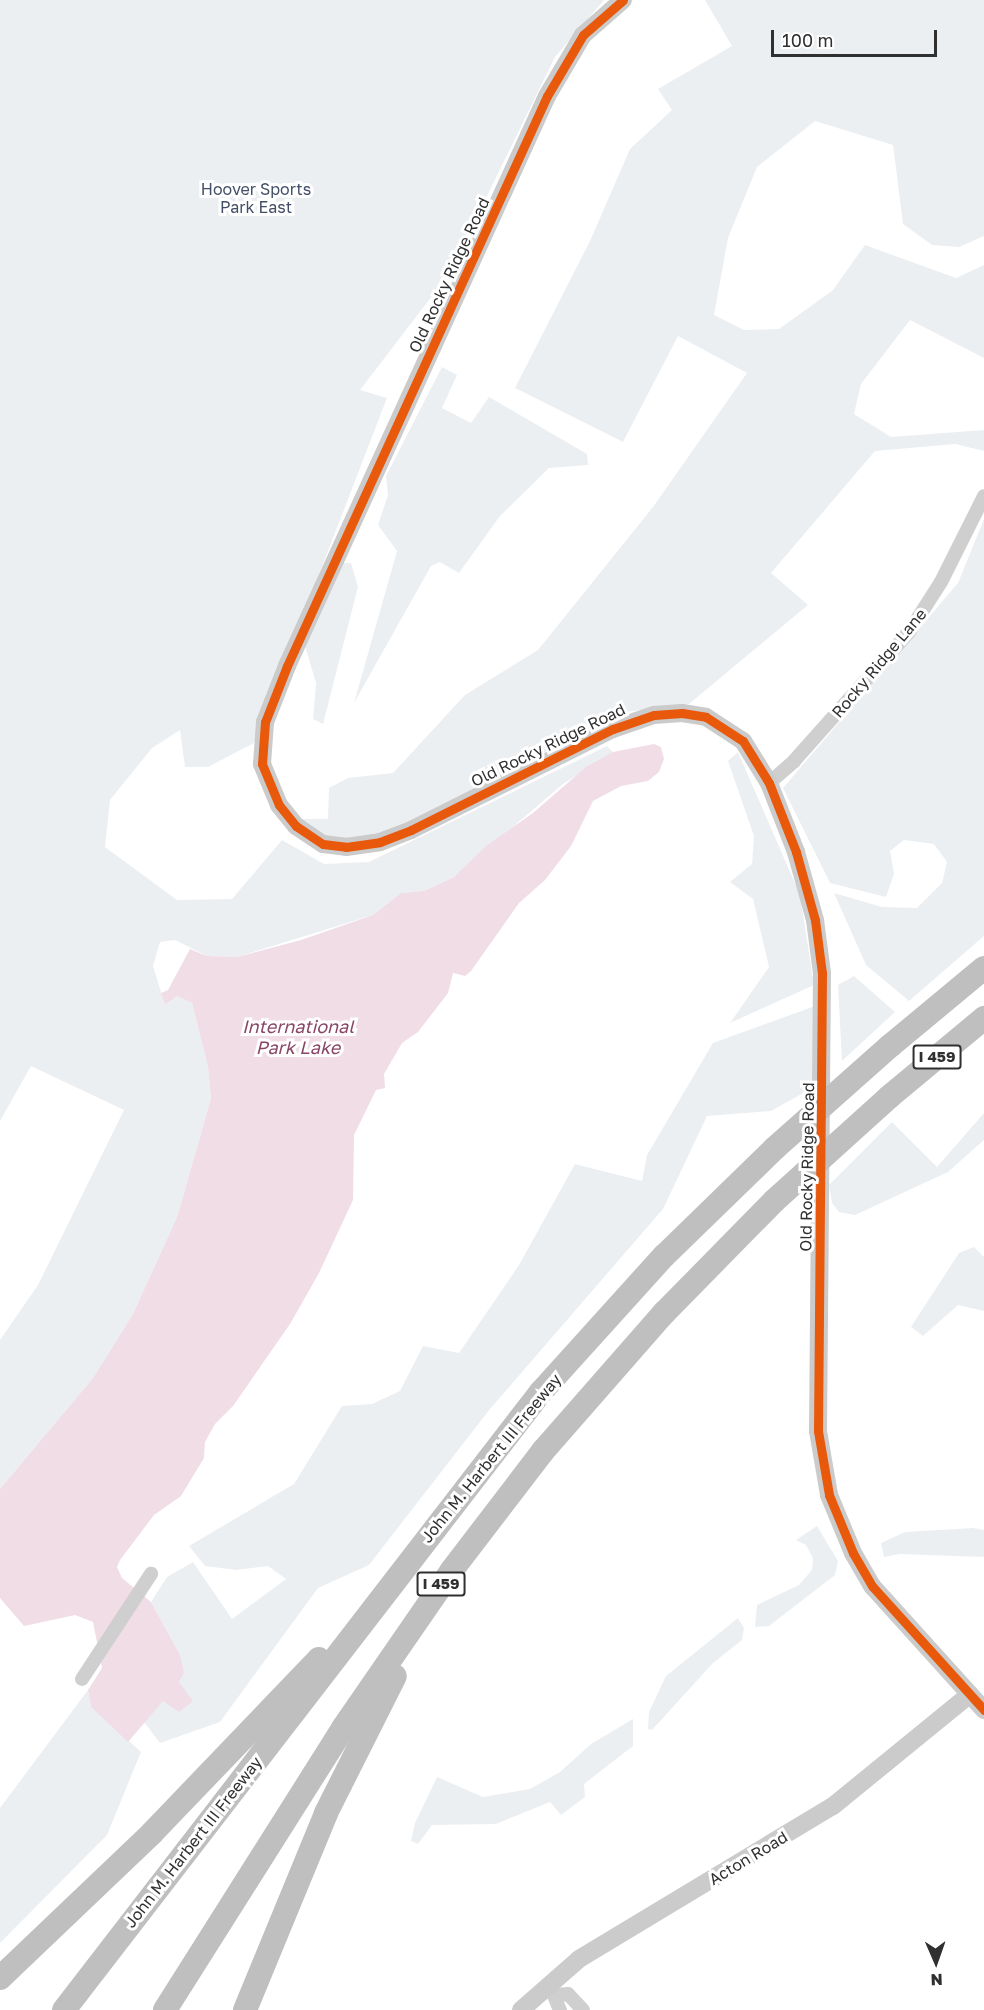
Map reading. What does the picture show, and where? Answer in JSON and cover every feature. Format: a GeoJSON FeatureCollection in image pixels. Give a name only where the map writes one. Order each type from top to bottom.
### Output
{"type":"FeatureCollection","features":[{"type":"Feature","properties":{"kind":"highway","name":"John M. Harbert III Freeway"},"geometry":{"type":"LineString","coordinates":[[64,2010],[540,1393],[664,1256],[775,1149],[890,1046],[984,968]]}},
{"type":"Feature","properties":{"kind":"highway","name":"I 459"},"geometry":{"type":"LineString","coordinates":[[165,2010],[343,1728],[452,1570],[543,1451],[656,1322],[774,1201],[889,1097],[984,1018]]}},
{"type":"Feature","properties":{"kind":"highway"},"geometry":{"type":"LineString","coordinates":[[245,2010],[326,1813],[364,1732],[452,1570]]}},
{"type":"Feature","properties":{"kind":"highway"},"geometry":{"type":"LineString","coordinates":[[0,1978],[152,1833],[306,1670],[360,1624]]}},
{"type":"Feature","properties":{"kind":"street","name":"Old Rocky Ridge Road"},"geometry":{"type":"LineString","coordinates":[[623,0],[584,35],[547,96],[284,673],[265,722],[262,764],[275,798],[296,826],[323,844],[346,847],[403,833],[613,729],[654,715],[695,714],[725,726],[747,746],[768,783],[807,886],[822,973],[818,1431],[825,1477],[840,1525],[873,1587],[984,1710]]}},
{"type":"Feature","properties":{"kind":"street","name":"Rocky Ridge Lane"},"geometry":{"type":"LineString","coordinates":[[768,783],[794,761],[909,632],[941,582],[984,495]]}},
{"type":"Feature","properties":{"kind":"street"},"geometry":{"type":"LineString","coordinates":[[82,1679],[151,1574]]}},
{"type":"Feature","properties":{"kind":"street","name":"Acton Road"},"geometry":{"type":"LineString","coordinates":[[520,2010],[552,1989],[579,1959],[834,1806],[969,1695]]}},
{"type":"Feature","properties":{"kind":"street"},"geometry":{"type":"LineString","coordinates":[[552,1989],[560,2010]]}},
{"type":"Feature","properties":{"kind":"street"},"geometry":{"type":"LineString","coordinates":[[552,1989],[568,1994],[583,2010]]}},
{"type":"Feature","properties":{"kind":"green space","name":"Hoover Sports Park East"},"geometry":{"type":"Polygon","coordinates":[[[0,0],[604,0],[555,57],[449,274],[360,390],[387,398],[254,743],[208,767],[185,767],[180,730],[152,748],[110,800],[105,847],[177,900],[232,899],[282,840],[324,864],[369,862],[607,746],[613,752],[563,784],[454,877],[424,891],[401,893],[373,915],[237,957],[207,956],[175,940],[160,942],[153,966],[165,1005],[177,996],[192,1003],[208,1067],[211,1098],[177,1217],[133,1314],[93,1378],[0,1489],[0,1340],[38,1285],[124,1110],[31,1066],[0,1121],[0,0]]]}},
{"type":"Feature","properties":{"kind":"green space"},"geometry":{"type":"Polygon","coordinates":[[[705,0],[984,0],[984,236],[959,247],[932,245],[903,224],[893,145],[815,121],[757,167],[728,238],[714,315],[744,330],[779,329],[833,290],[865,245],[956,278],[984,265],[984,358],[910,320],[861,384],[854,414],[891,437],[984,430],[984,451],[955,444],[875,451],[771,573],[808,605],[689,704],[626,712],[417,818],[360,840],[335,841],[296,819],[328,819],[329,788],[348,778],[393,773],[465,695],[538,650],[653,507],[747,373],[678,336],[623,442],[515,388],[590,241],[630,149],[672,110],[658,89],[732,46],[705,0]]]}},
{"type":"Feature","properties":{"kind":"green space"},"geometry":{"type":"Polygon","coordinates":[[[442,367],[457,375],[442,408],[471,423],[489,397],[587,454],[588,465],[549,468],[500,516],[459,573],[440,562],[431,566],[354,703],[397,551],[378,525],[388,495],[386,476],[442,367]]]}},
{"type":"Feature","properties":{"kind":"green space"},"geometry":{"type":"Polygon","coordinates":[[[984,519],[984,936],[909,1001],[866,965],[834,893],[882,907],[917,908],[942,883],[947,862],[934,844],[904,840],[890,851],[894,874],[886,897],[830,883],[783,788],[958,583],[984,519]]]}},
{"type":"Feature","properties":{"kind":"green space"},"geometry":{"type":"Polygon","coordinates":[[[343,563],[351,563],[358,587],[323,724],[313,719],[316,683],[305,646],[343,563]]]}},
{"type":"Feature","properties":{"kind":"green space"},"geometry":{"type":"Polygon","coordinates":[[[738,752],[800,895],[814,985],[730,1023],[769,967],[753,899],[730,882],[752,864],[754,836],[728,761],[738,752]]]}},
{"type":"Feature","properties":{"kind":"green space"},"geometry":{"type":"Polygon","coordinates":[[[854,976],[895,1012],[842,1061],[838,985],[854,976]]]}},
{"type":"Feature","properties":{"kind":"green space"},"geometry":{"type":"Polygon","coordinates":[[[815,1006],[814,1087],[771,1111],[707,1116],[663,1209],[490,1409],[369,1565],[318,1588],[220,1722],[160,1743],[144,1722],[179,1682],[180,1655],[151,1602],[167,1577],[193,1562],[232,1619],[286,1579],[268,1566],[236,1570],[205,1566],[189,1546],[294,1484],[342,1406],[372,1404],[400,1391],[423,1346],[459,1353],[519,1265],[575,1164],[642,1181],[647,1155],[713,1043],[815,1006]]]}},
{"type":"Feature","properties":{"kind":"green space"},"geometry":{"type":"Polygon","coordinates":[[[984,1113],[984,1140],[948,1172],[855,1215],[839,1212],[832,1203],[829,1185],[892,1122],[937,1167],[984,1113]]]}},
{"type":"Feature","properties":{"kind":"green space"},"geometry":{"type":"Polygon","coordinates":[[[974,1247],[984,1257],[984,1311],[958,1305],[923,1336],[911,1327],[959,1253],[974,1247]]]}},
{"type":"Feature","properties":{"kind":"green space"},"geometry":{"type":"Polygon","coordinates":[[[817,1526],[838,1561],[835,1575],[769,1626],[755,1627],[757,1605],[799,1585],[812,1570],[813,1558],[806,1545],[796,1540],[817,1526]]]}},
{"type":"Feature","properties":{"kind":"green space"},"geometry":{"type":"Polygon","coordinates":[[[973,1528],[984,1530],[984,1557],[900,1554],[884,1557],[881,1543],[905,1532],[973,1528]]]}},
{"type":"Feature","properties":{"kind":"green space"},"geometry":{"type":"Polygon","coordinates":[[[738,1618],[744,1628],[742,1640],[713,1663],[652,1730],[648,1729],[649,1712],[666,1676],[738,1618]]]}},
{"type":"Feature","properties":{"kind":"green space"},"geometry":{"type":"Polygon","coordinates":[[[88,1690],[91,1707],[141,1752],[107,1835],[0,1943],[0,1808],[88,1690]]]}},
{"type":"Feature","properties":{"kind":"green space"},"geometry":{"type":"Polygon","coordinates":[[[633,1719],[633,1746],[584,1784],[585,1797],[561,1815],[550,1802],[496,1824],[432,1825],[418,1844],[411,1841],[415,1823],[437,1777],[483,1797],[530,1789],[560,1772],[591,1744],[633,1719]]]}},
{"type":"Feature","properties":{"kind":"water","name":"International Park Lake"},"geometry":{"type":"Polygon","coordinates":[[[654,744],[661,747],[664,759],[659,772],[648,781],[621,786],[593,801],[571,846],[545,880],[519,903],[471,971],[465,976],[453,973],[448,993],[418,1032],[402,1043],[384,1074],[385,1088],[376,1090],[354,1135],[353,1200],[319,1273],[290,1324],[233,1406],[215,1424],[205,1442],[204,1458],[181,1496],[154,1515],[120,1560],[117,1567],[122,1578],[151,1602],[180,1655],[184,1673],[179,1682],[193,1701],[179,1712],[163,1701],[128,1742],[91,1707],[88,1690],[102,1668],[93,1622],[75,1615],[24,1626],[0,1598],[0,1489],[93,1378],[133,1314],[177,1217],[211,1098],[208,1067],[192,1003],[177,996],[165,1005],[161,993],[168,990],[190,949],[207,956],[237,957],[301,940],[373,915],[401,893],[424,891],[454,877],[486,846],[533,813],[586,767],[613,752],[654,744]]]}},
{"type":"Feature","properties":{"kind":"cycle path"},"geometry":{"type":"LineString","coordinates":[[623,0],[583,35],[547,96],[287,666],[265,722],[262,764],[279,805],[296,826],[323,844],[346,847],[380,842],[411,830],[613,729],[654,715],[682,713],[706,717],[743,741],[769,783],[796,852],[815,920],[822,973],[818,1431],[829,1495],[853,1553],[873,1587],[984,1710]]}}]}
